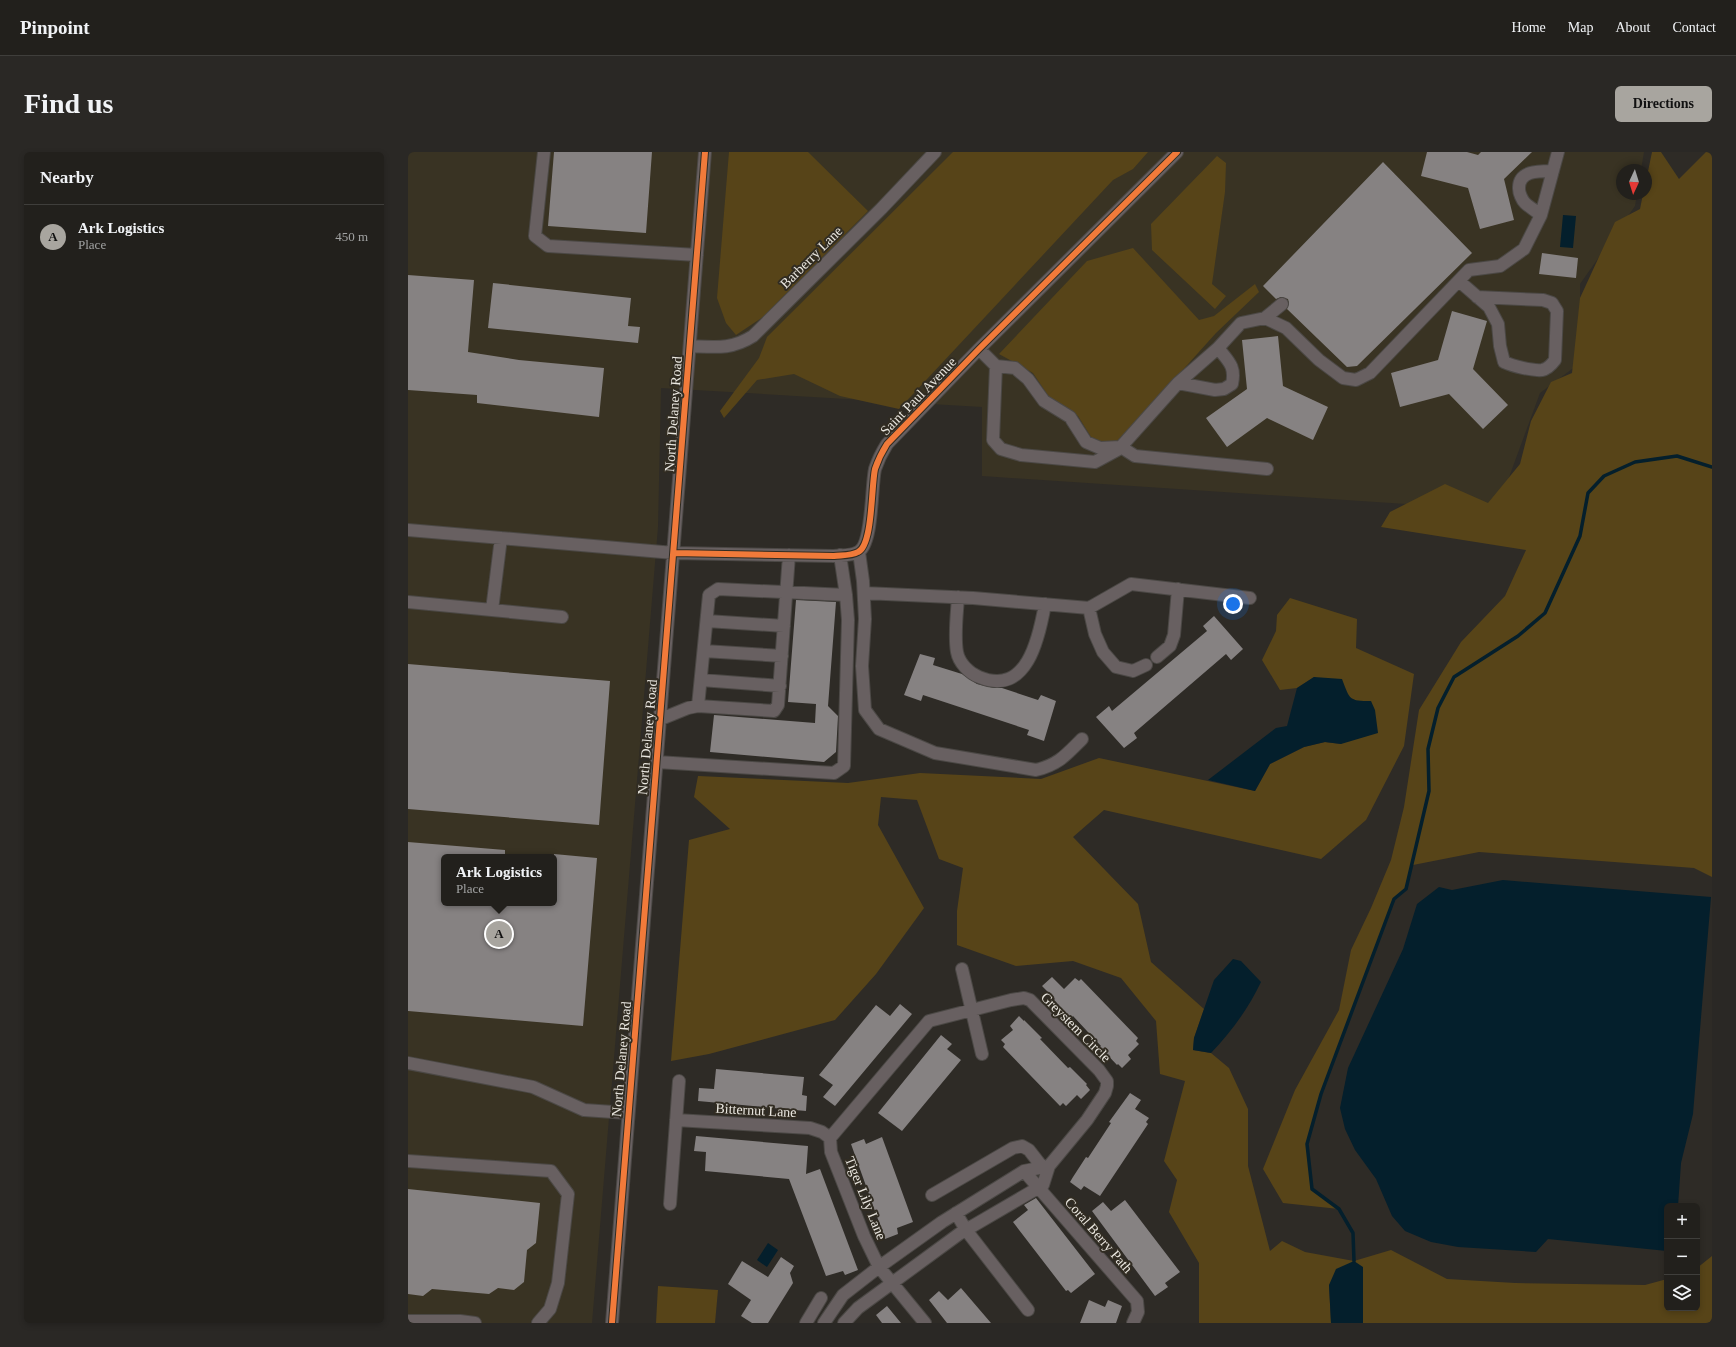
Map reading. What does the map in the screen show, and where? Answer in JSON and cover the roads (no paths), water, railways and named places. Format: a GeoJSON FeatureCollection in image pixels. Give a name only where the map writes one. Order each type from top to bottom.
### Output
{"type":"FeatureCollection","features":[{"type":"Feature","properties":{"kind":"street"},"geometry":{"type":"LineString","coordinates":[[544,152],[535,236],[548,246],[698,255]]}},
{"type":"Feature","properties":{"kind":"street","name":"North Delaney Road"},"geometry":{"type":"LineString","coordinates":[[612,1323],[705,152]]}},
{"type":"Feature","properties":{"kind":"street","name":"Barberry Lane"},"geometry":{"type":"LineString","coordinates":[[690,346],[730,347],[742,343],[753,336],[935,152]]}},
{"type":"Feature","properties":{"kind":"street","name":"Saint Paul Avenue"},"geometry":{"type":"LineString","coordinates":[[859,552],[865,546],[868,536],[878,459],[887,444],[979,349],[1177,152]]}},
{"type":"Feature","properties":{"kind":"street"},"geometry":{"type":"LineString","coordinates":[[1265,318],[1286,328],[1319,360],[1343,378],[1356,380],[1370,373],[1469,270],[1500,266],[1524,249],[1541,215],[1558,152]]}},
{"type":"Feature","properties":{"kind":"street"},"geometry":{"type":"LineString","coordinates":[[1541,215],[1524,202],[1519,192],[1519,185],[1521,179],[1530,173],[1553,171]]}},
{"type":"Feature","properties":{"kind":"street"},"geometry":{"type":"LineString","coordinates":[[1459,281],[1488,308],[1498,324],[1500,346],[1504,362],[1512,366],[1543,370],[1555,360],[1557,312],[1552,303],[1543,300],[1477,297]]}},
{"type":"Feature","properties":{"kind":"street"},"geometry":{"type":"LineString","coordinates":[[996,366],[993,440],[1001,449],[1021,455],[1095,462],[1121,447],[1178,383],[1218,348],[1242,323],[1265,318],[1282,304]]}},
{"type":"Feature","properties":{"kind":"street"},"geometry":{"type":"LineString","coordinates":[[1178,383],[1215,390],[1224,389],[1232,384],[1234,375],[1233,367],[1218,348]]}},
{"type":"Feature","properties":{"kind":"street"},"geometry":{"type":"LineString","coordinates":[[979,349],[996,366],[1015,368],[1028,379],[1044,401],[1070,418],[1086,442],[1100,448],[1121,447],[1135,456],[1267,469]]}},
{"type":"Feature","properties":{"kind":"street"},"geometry":{"type":"LineString","coordinates":[[408,530],[674,553],[840,556],[859,552],[864,593],[865,619],[862,666],[865,710],[879,729],[935,753],[1036,770],[1050,767],[1060,760],[1082,739]]}},
{"type":"Feature","properties":{"kind":"street"},"geometry":{"type":"LineString","coordinates":[[492,610],[501,538]]}},
{"type":"Feature","properties":{"kind":"street"},"geometry":{"type":"LineString","coordinates":[[661,719],[688,708],[698,706],[774,711],[778,705],[780,686],[789,555]]}},
{"type":"Feature","properties":{"kind":"street"},"geometry":{"type":"LineString","coordinates":[[657,762],[834,773],[844,766],[848,620],[840,556]]}},
{"type":"Feature","properties":{"kind":"street"},"geometry":{"type":"LineString","coordinates":[[864,593],[958,597],[1089,608],[1130,584],[1250,598]]}},
{"type":"Feature","properties":{"kind":"street"},"geometry":{"type":"LineString","coordinates":[[698,706],[709,595],[718,589],[846,595]]}},
{"type":"Feature","properties":{"kind":"street"},"geometry":{"type":"LineString","coordinates":[[1157,657],[1170,646],[1174,635],[1178,589]]}},
{"type":"Feature","properties":{"kind":"street"},"geometry":{"type":"LineString","coordinates":[[958,597],[956,620],[957,653],[963,666],[977,676],[992,681],[1015,676],[1024,667],[1039,634],[1045,604]]}},
{"type":"Feature","properties":{"kind":"street"},"geometry":{"type":"LineString","coordinates":[[408,602],[562,617]]}},
{"type":"Feature","properties":{"kind":"street"},"geometry":{"type":"LineString","coordinates":[[1089,608],[1095,634],[1103,652],[1116,667],[1133,671],[1146,666]]}},
{"type":"Feature","properties":{"kind":"street"},"geometry":{"type":"LineString","coordinates":[[707,621],[784,626]]}},
{"type":"Feature","properties":{"kind":"street"},"geometry":{"type":"LineString","coordinates":[[704,650],[782,656]]}},
{"type":"Feature","properties":{"kind":"street"},"geometry":{"type":"LineString","coordinates":[[701,680],[780,686]]}},
{"type":"Feature","properties":{"kind":"street"},"geometry":{"type":"LineString","coordinates":[[962,969],[973,1009],[982,1054]]}},
{"type":"Feature","properties":{"kind":"street","name":"Greystem Circle"},"geometry":{"type":"LineString","coordinates":[[830,1138],[929,1021],[1011,1000],[1024,998],[1030,1000],[1099,1070],[1107,1081],[1108,1086],[1087,1120],[1046,1167],[1043,1185],[966,1230],[858,1308],[844,1323]]}},
{"type":"Feature","properties":{"kind":"street"},"geometry":{"type":"LineString","coordinates":[[408,1063],[533,1087],[584,1110],[628,1113]]}},
{"type":"Feature","properties":{"kind":"street"},"geometry":{"type":"LineString","coordinates":[[670,1204],[679,1081]]}},
{"type":"Feature","properties":{"kind":"street","name":"Bitternut Lane"},"geometry":{"type":"LineString","coordinates":[[676,1120],[810,1128],[822,1132],[830,1138]]}},
{"type":"Feature","properties":{"kind":"street","name":"Tiger Lily Lane"},"geometry":{"type":"LineString","coordinates":[[830,1138],[831,1152],[864,1236],[879,1266]]}},
{"type":"Feature","properties":{"kind":"street"},"geometry":{"type":"LineString","coordinates":[[932,1195],[1012,1148],[1022,1146],[1029,1150],[1046,1167]]}},
{"type":"Feature","properties":{"kind":"street"},"geometry":{"type":"LineString","coordinates":[[408,1161],[551,1171],[568,1194],[558,1284],[550,1309],[538,1323]]}},
{"type":"Feature","properties":{"kind":"street"},"geometry":{"type":"LineString","coordinates":[[824,1323],[843,1295],[879,1266],[956,1213],[1024,1171],[1046,1167]]}},
{"type":"Feature","properties":{"kind":"street","name":"Coral Berry Path"},"geometry":{"type":"LineString","coordinates":[[1024,1171],[1138,1301],[1138,1312],[1133,1323]]}},
{"type":"Feature","properties":{"kind":"street"},"geometry":{"type":"LineString","coordinates":[[956,1213],[966,1230],[1028,1310]]}},
{"type":"Feature","properties":{"kind":"street"},"geometry":{"type":"LineString","coordinates":[[879,1266],[925,1323]]}},
{"type":"Feature","properties":{"kind":"street"},"geometry":{"type":"LineString","coordinates":[[806,1323],[821,1298]]}},
{"type":"Feature","properties":{"kind":"street"},"geometry":{"type":"LineString","coordinates":[[408,1321],[460,1321],[475,1323]]}},
{"type":"Feature","properties":{"kind":"water"},"geometry":{"type":"Polygon","coordinates":[[[1563,215],[1576,216],[1573,248],[1560,247],[1563,215]]]}},
{"type":"Feature","properties":{"kind":"water"},"geometry":{"type":"Polygon","coordinates":[[[1314,677],[1342,679],[1351,698],[1358,701],[1371,701],[1375,710],[1378,733],[1341,744],[1325,742],[1304,747],[1270,764],[1255,791],[1208,780],[1276,728],[1287,726],[1297,688],[1314,677]]]}},
{"type":"Feature","properties":{"kind":"water"},"geometry":{"type":"Polygon","coordinates":[[[1503,880],[1711,897],[1693,1114],[1681,1163],[1678,1203],[1664,1203],[1664,1251],[1548,1239],[1536,1252],[1458,1247],[1431,1242],[1405,1231],[1392,1216],[1376,1179],[1355,1150],[1345,1129],[1340,1108],[1348,1068],[1403,949],[1417,904],[1439,887],[1452,890],[1503,880]]]}},
{"type":"Feature","properties":{"kind":"water"},"geometry":{"type":"Polygon","coordinates":[[[1233,959],[1241,961],[1261,982],[1239,1019],[1211,1053],[1193,1050],[1194,1038],[1214,980],[1233,959]]]}},
{"type":"Feature","properties":{"kind":"water"},"geometry":{"type":"Polygon","coordinates":[[[768,1243],[778,1250],[767,1267],[757,1260],[768,1243]]]}},
{"type":"Feature","properties":{"kind":"water"},"geometry":{"type":"Polygon","coordinates":[[[1354,1261],[1363,1267],[1363,1323],[1331,1323],[1329,1285],[1336,1269],[1354,1261]]]}},
{"type":"Feature","properties":{"kind":"waterway"},"geometry":{"type":"LineString","coordinates":[[1354,1261],[1353,1233],[1339,1209],[1312,1189],[1307,1144],[1321,1094],[1394,899],[1406,889],[1429,791],[1428,749],[1438,708],[1454,677],[1518,636],[1545,613],[1580,536],[1588,493],[1604,476],[1635,462],[1677,456],[1712,467]]}},
{"type":"Feature","properties":{"kind":"place","name":"Ark Logistics"},"geometry":{"type":"Point","coordinates":[499,934]}}]}
